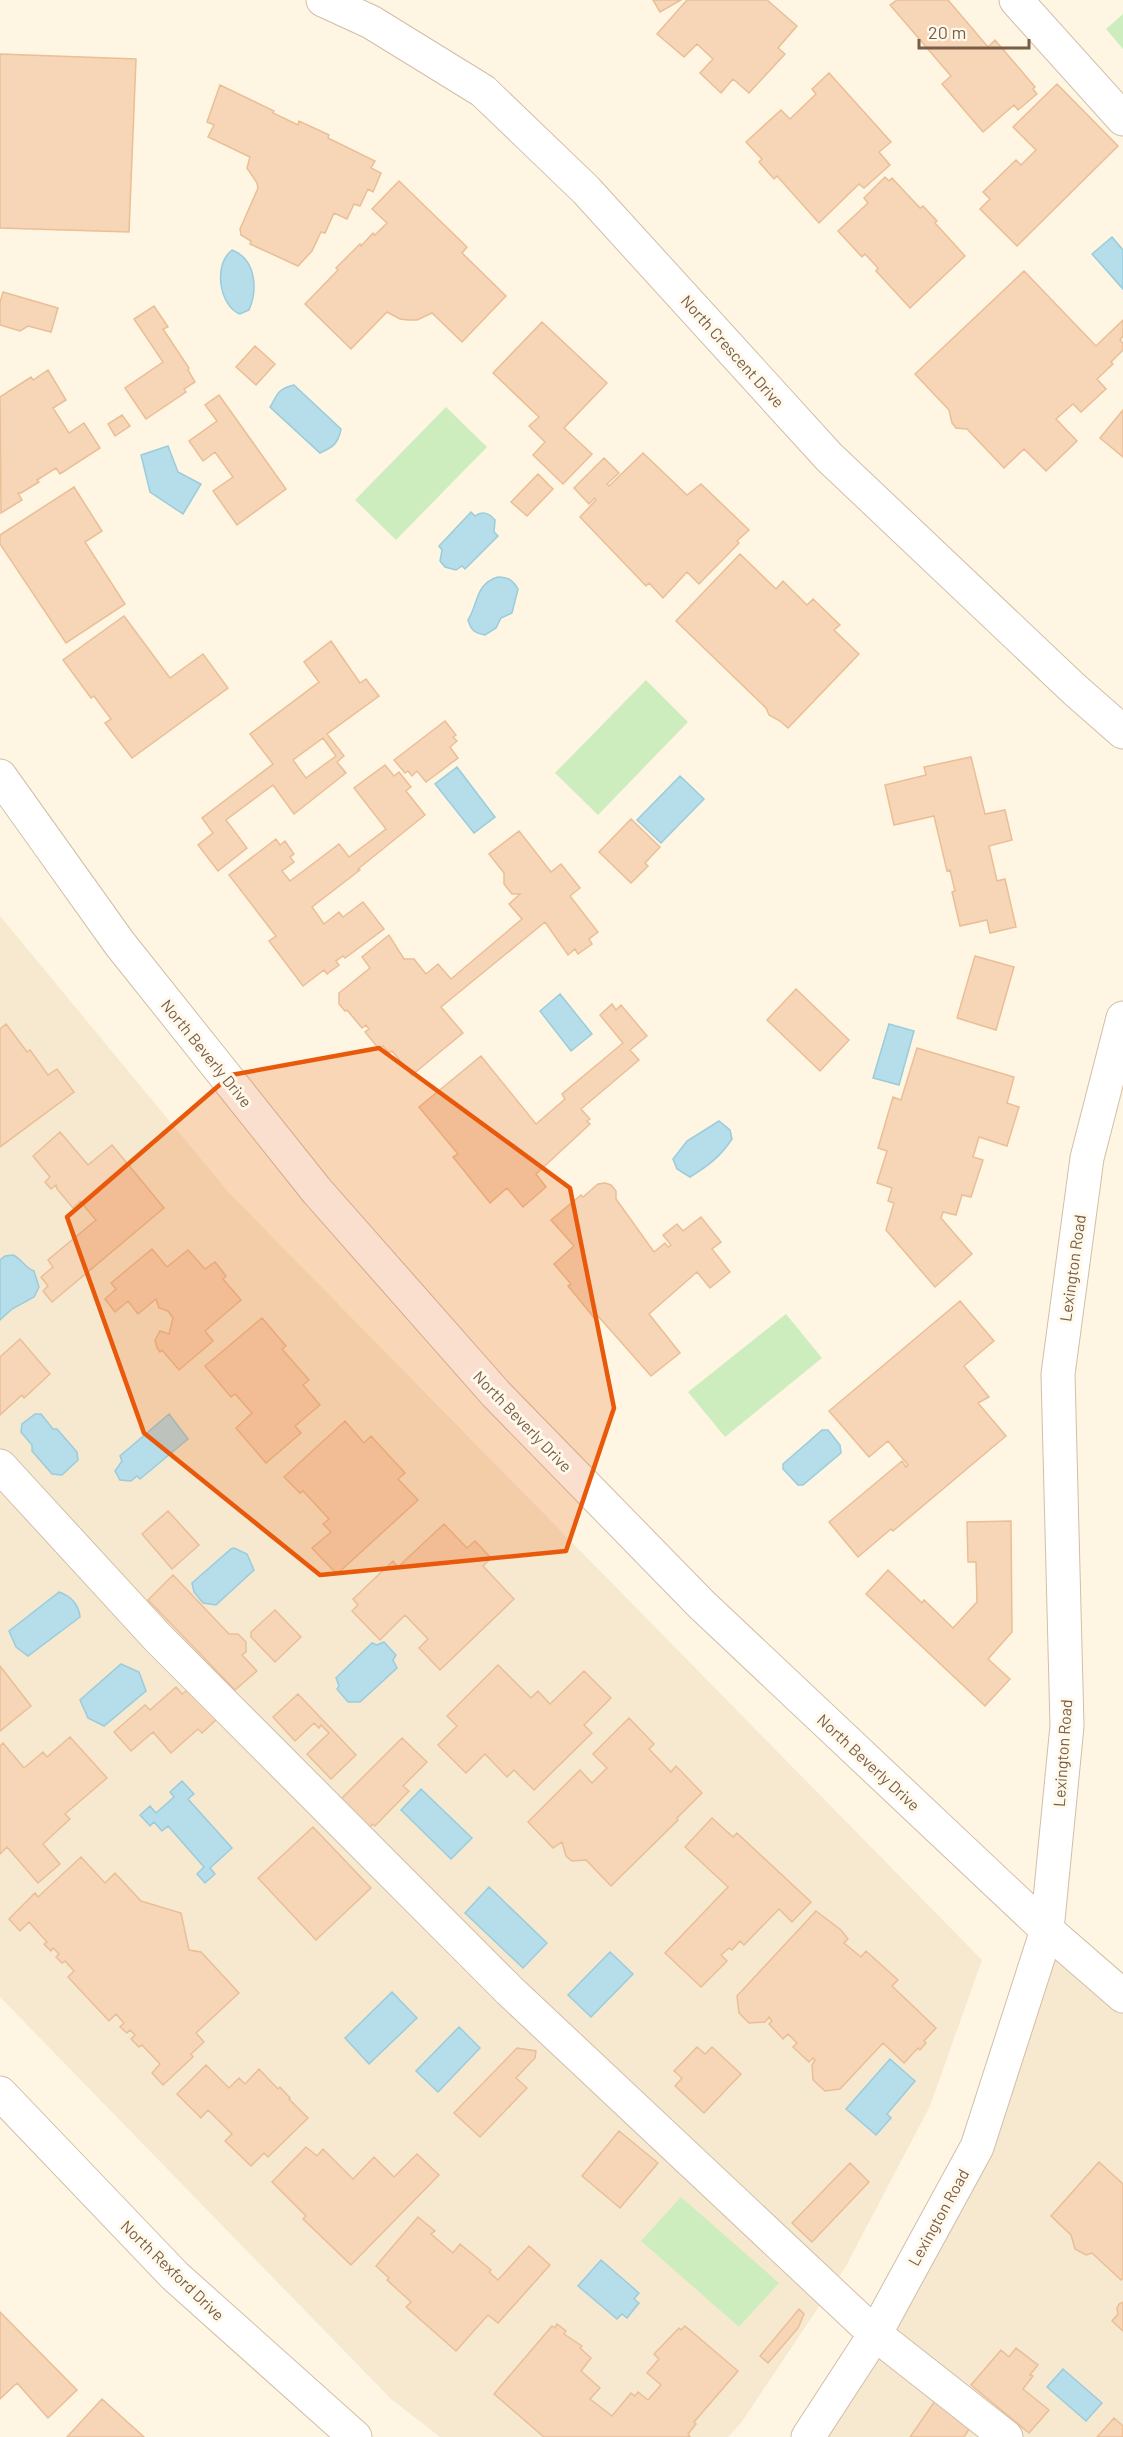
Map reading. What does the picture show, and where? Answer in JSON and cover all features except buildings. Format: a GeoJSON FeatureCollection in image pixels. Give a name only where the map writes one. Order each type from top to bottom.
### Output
{"type":"FeatureCollection","features":[{"type":"Feature","properties":{"kind":"street","name":"North Crescent Drive"},"geometry":{"type":"LineString","coordinates":[[323,0],[371,22],[483,91],[586,190],[829,457],[1074,689],[1123,732]]}},
{"type":"Feature","properties":{"kind":"street"},"geometry":{"type":"LineString","coordinates":[[1016,0],[1123,119]]}},
{"type":"Feature","properties":{"kind":"street","name":"North Beverly Drive"},"geometry":{"type":"LineString","coordinates":[[0,776],[120,944],[317,1191],[496,1394],[701,1604],[1047,1930],[1123,1996]]}},
{"type":"Feature","properties":{"kind":"street","name":"Lexington Road"},"geometry":{"type":"LineString","coordinates":[[808,2437],[875,2334],[976,2147],[1047,1930],[1067,1726],[1058,1374],[1087,1158],[1123,1018]]}},
{"type":"Feature","properties":{"kind":"street"},"geometry":{"type":"LineString","coordinates":[[0,1466],[158,1638],[510,1991],[875,2334],[1006,2437]]}},
{"type":"Feature","properties":{"kind":"street","name":"North Rexford Drive"},"geometry":{"type":"LineString","coordinates":[[0,2093],[175,2276],[355,2437]]}},
{"type":"Feature","properties":{"kind":"highlighted area"},"geometry":{"type":"Polygon","coordinates":[[[379,1048],[570,1188],[614,1408],[566,1551],[320,1575],[144,1433],[67,1217],[231,1075],[379,1048]]]}},
{"type":"Feature","properties":{"kind":"shaded area"},"geometry":{"type":"Polygon","coordinates":[[[0,916],[229,1193],[982,1960],[930,2106],[846,2266],[741,2423],[728,2437],[440,2437],[391,2399],[0,1997],[0,916]]]}},
{"type":"Feature","properties":{"kind":"shaded area"},"geometry":{"type":"Polygon","coordinates":[[[1047,1930],[1123,1996],[1123,2437],[808,2437],[977,2147],[1047,1930]]]}},
{"type":"Feature","properties":{"kind":"green space"},"geometry":{"type":"Polygon","coordinates":[[[1123,14],[1123,49],[1106,29],[1123,14]]]}},
{"type":"Feature","properties":{"kind":"green space"},"geometry":{"type":"Polygon","coordinates":[[[446,407],[487,447],[396,540],[355,500],[446,407]]]}},
{"type":"Feature","properties":{"kind":"green space"},"geometry":{"type":"Polygon","coordinates":[[[646,680],[688,722],[598,815],[555,773],[646,680]]]}},
{"type":"Feature","properties":{"kind":"green space"},"geometry":{"type":"Polygon","coordinates":[[[786,1314],[822,1358],[725,1437],[688,1392],[786,1314]]]}},
{"type":"Feature","properties":{"kind":"green space"},"geometry":{"type":"Polygon","coordinates":[[[681,2197],[779,2283],[739,2327],[641,2241],[681,2197]]]}},
{"type":"Feature","properties":{"kind":"water"},"geometry":{"type":"Polygon","coordinates":[[[1112,237],[1123,250],[1123,289],[1092,254],[1112,237]]]}},
{"type":"Feature","properties":{"kind":"water"},"geometry":{"type":"Polygon","coordinates":[[[232,250],[246,260],[254,284],[249,310],[240,314],[227,303],[221,284],[222,265],[232,250]]]}},
{"type":"Feature","properties":{"kind":"water"},"geometry":{"type":"Polygon","coordinates":[[[294,385],[341,429],[334,444],[320,453],[270,407],[281,390],[294,385]]]}},
{"type":"Feature","properties":{"kind":"water"},"geometry":{"type":"Polygon","coordinates":[[[168,446],[178,472],[201,484],[183,514],[150,492],[141,455],[168,446]]]}},
{"type":"Feature","properties":{"kind":"water"},"geometry":{"type":"Polygon","coordinates":[[[471,512],[475,516],[483,513],[493,518],[495,520],[494,532],[498,536],[465,569],[462,566],[456,570],[445,567],[440,561],[442,550],[439,546],[471,512]]]}},
{"type":"Feature","properties":{"kind":"water"},"geometry":{"type":"Polygon","coordinates":[[[498,577],[510,580],[518,589],[512,613],[501,618],[496,628],[485,635],[478,633],[472,629],[468,620],[481,589],[498,577]]]}},
{"type":"Feature","properties":{"kind":"water"},"geometry":{"type":"Polygon","coordinates":[[[457,767],[495,817],[474,833],[435,784],[457,767]]]}},
{"type":"Feature","properties":{"kind":"water"},"geometry":{"type":"Polygon","coordinates":[[[680,776],[704,799],[661,843],[637,820],[680,776]]]}},
{"type":"Feature","properties":{"kind":"water"},"geometry":{"type":"Polygon","coordinates":[[[560,994],[592,1034],[571,1051],[540,1011],[560,994]]]}},
{"type":"Feature","properties":{"kind":"water"},"geometry":{"type":"Polygon","coordinates":[[[889,1024],[914,1031],[899,1085],[873,1078],[889,1024]]]}},
{"type":"Feature","properties":{"kind":"water"},"geometry":{"type":"Polygon","coordinates":[[[719,1121],[730,1130],[732,1139],[723,1151],[690,1177],[677,1169],[673,1159],[687,1141],[719,1121]]]}},
{"type":"Feature","properties":{"kind":"water"},"geometry":{"type":"Polygon","coordinates":[[[13,1255],[34,1271],[39,1287],[34,1297],[12,1309],[0,1320],[0,1260],[5,1256],[13,1255]]]}},
{"type":"Feature","properties":{"kind":"water"},"geometry":{"type":"Polygon","coordinates":[[[35,1414],[41,1414],[77,1452],[78,1460],[62,1475],[52,1474],[32,1451],[32,1445],[21,1432],[22,1424],[35,1414]]]}},
{"type":"Feature","properties":{"kind":"water"},"geometry":{"type":"Polygon","coordinates":[[[169,1414],[188,1439],[140,1479],[137,1476],[131,1481],[120,1480],[115,1471],[122,1461],[120,1456],[169,1414]]]}},
{"type":"Feature","properties":{"kind":"water"},"geometry":{"type":"Polygon","coordinates":[[[822,1430],[828,1430],[840,1445],[841,1453],[803,1485],[798,1485],[783,1469],[783,1464],[822,1430]]]}},
{"type":"Feature","properties":{"kind":"water"},"geometry":{"type":"Polygon","coordinates":[[[234,1548],[247,1554],[254,1570],[216,1605],[203,1603],[194,1592],[192,1583],[234,1548]]]}},
{"type":"Feature","properties":{"kind":"water"},"geometry":{"type":"Polygon","coordinates":[[[59,1592],[74,1601],[80,1617],[28,1656],[16,1647],[9,1631],[59,1592]]]}},
{"type":"Feature","properties":{"kind":"water"},"geometry":{"type":"Polygon","coordinates":[[[384,1642],[396,1655],[393,1660],[397,1668],[360,1702],[348,1702],[337,1689],[339,1686],[336,1678],[372,1643],[377,1645],[384,1642]]]}},
{"type":"Feature","properties":{"kind":"water"},"geometry":{"type":"Polygon","coordinates":[[[121,1664],[139,1672],[146,1691],[104,1726],[88,1718],[80,1700],[121,1664]]]}},
{"type":"Feature","properties":{"kind":"water"},"geometry":{"type":"Polygon","coordinates":[[[182,1781],[194,1794],[188,1799],[232,1848],[210,1868],[215,1874],[205,1883],[197,1874],[204,1867],[168,1826],[162,1831],[154,1822],[150,1826],[140,1815],[150,1806],[156,1813],[174,1797],[170,1792],[182,1781]]]}},
{"type":"Feature","properties":{"kind":"water"},"geometry":{"type":"Polygon","coordinates":[[[421,1789],[472,1838],[451,1859],[401,1810],[421,1789]]]}},
{"type":"Feature","properties":{"kind":"water"},"geometry":{"type":"Polygon","coordinates":[[[489,1887],[547,1943],[523,1968],[465,1913],[489,1887]]]}},
{"type":"Feature","properties":{"kind":"water"},"geometry":{"type":"Polygon","coordinates":[[[610,1952],[633,1974],[591,2017],[568,1995],[610,1952]]]}},
{"type":"Feature","properties":{"kind":"water"},"geometry":{"type":"Polygon","coordinates":[[[392,1992],[417,2018],[369,2064],[345,2038],[392,1992]]]}},
{"type":"Feature","properties":{"kind":"water"},"geometry":{"type":"Polygon","coordinates":[[[459,2027],[480,2048],[438,2092],[416,2071],[459,2027]]]}},
{"type":"Feature","properties":{"kind":"water"},"geometry":{"type":"Polygon","coordinates":[[[890,2059],[915,2081],[887,2114],[891,2118],[876,2135],[846,2109],[890,2059]]]}},
{"type":"Feature","properties":{"kind":"water"},"geometry":{"type":"Polygon","coordinates":[[[601,2260],[639,2293],[634,2299],[639,2303],[627,2318],[622,2314],[617,2319],[578,2286],[601,2260]]]}},
{"type":"Feature","properties":{"kind":"water"},"geometry":{"type":"Polygon","coordinates":[[[1063,2369],[1102,2403],[1086,2421],[1047,2387],[1063,2369]]]}}]}
